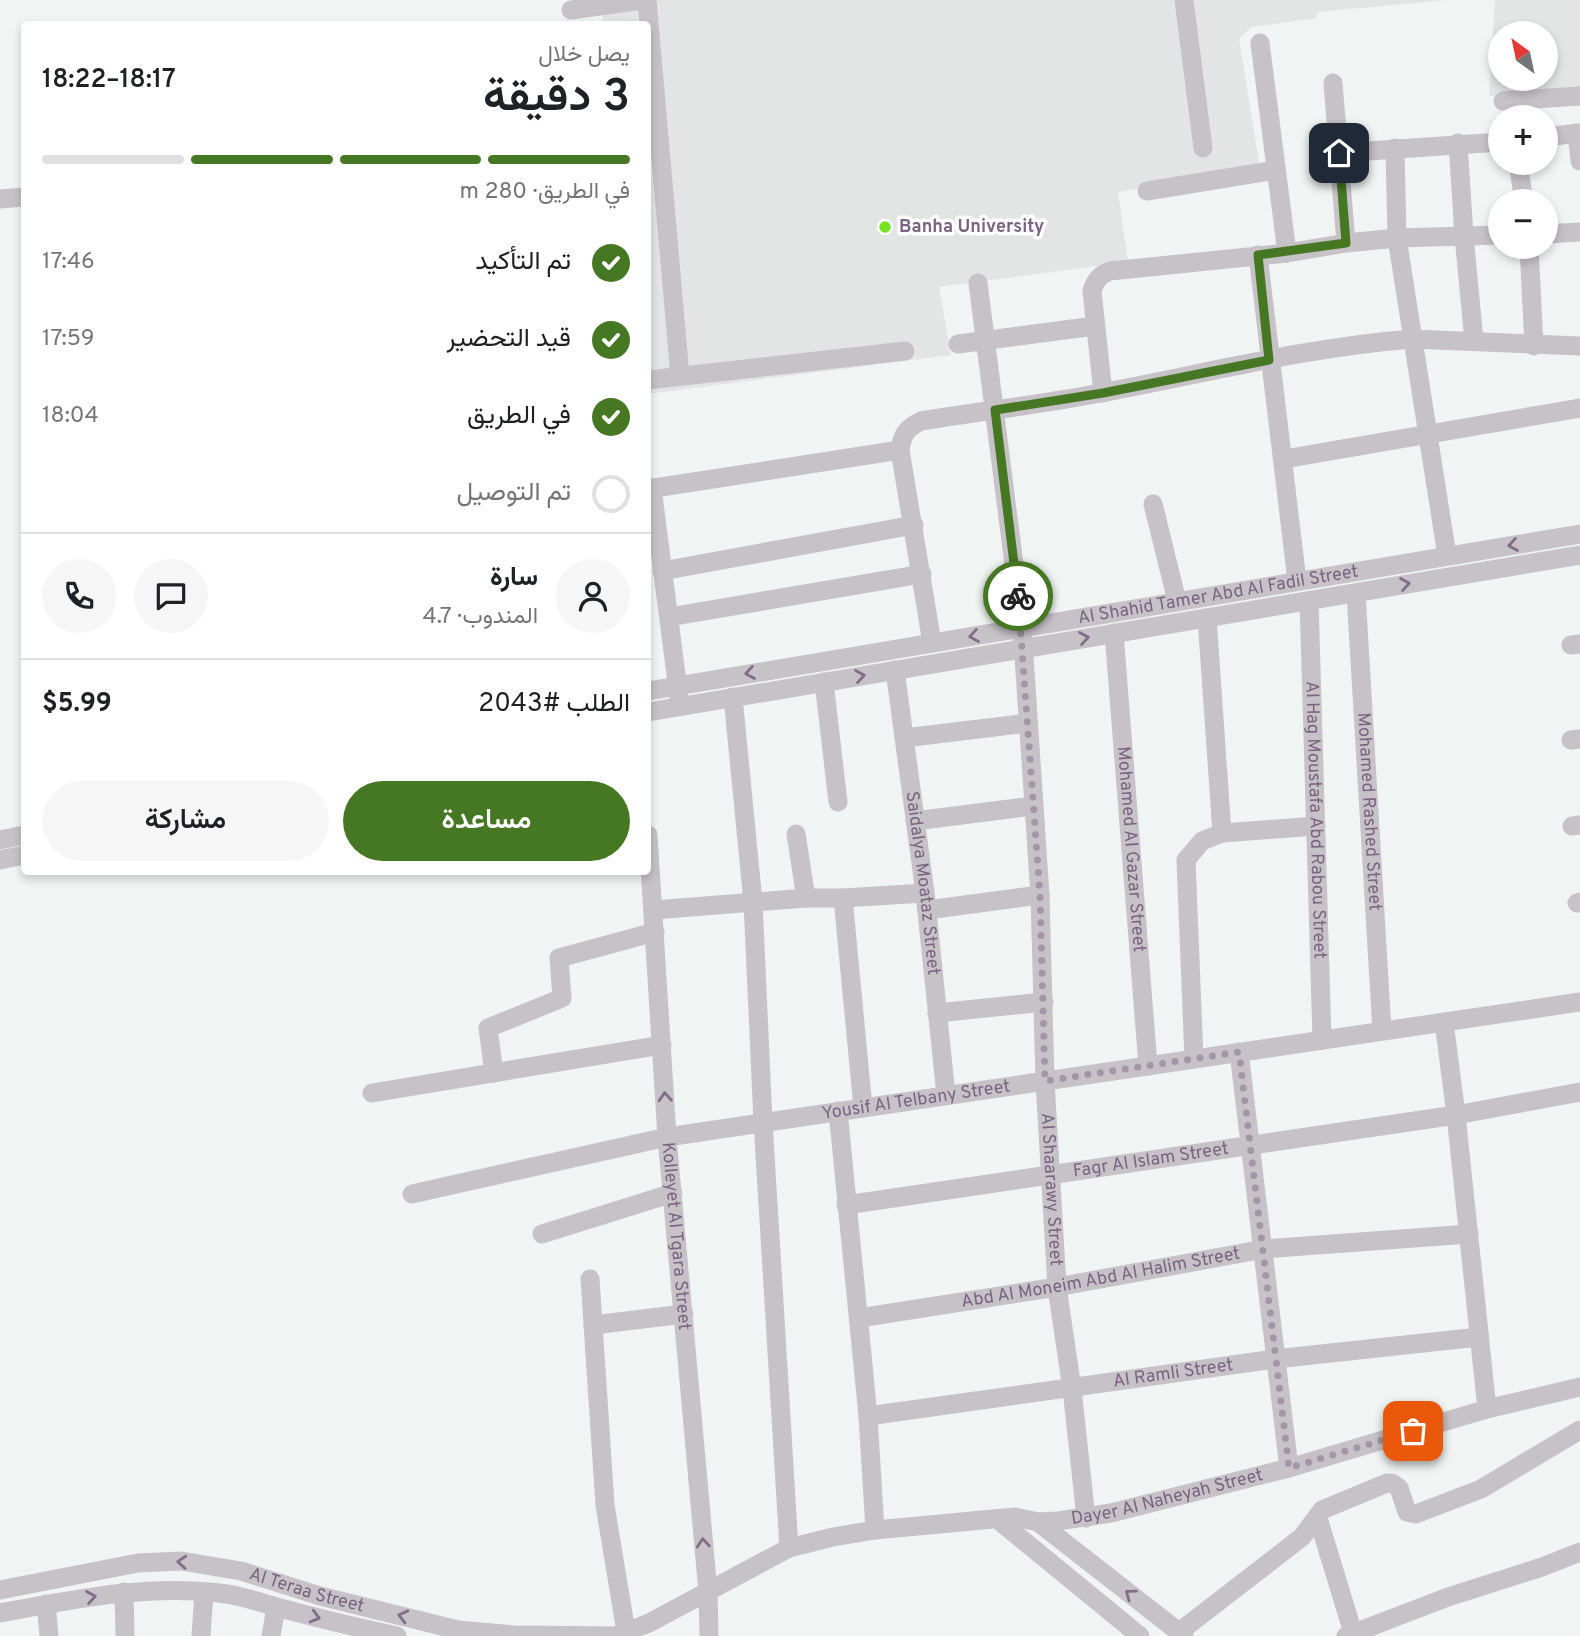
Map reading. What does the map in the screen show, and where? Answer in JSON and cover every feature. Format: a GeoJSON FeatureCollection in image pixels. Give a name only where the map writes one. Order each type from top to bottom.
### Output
{"type":"FeatureCollection","features":[{"type":"Feature","properties":{"kind":"street"},"geometry":{"type":"LineString","coordinates":[[571,11],[642,0]]}},
{"type":"Feature","properties":{"kind":"street"},"geometry":{"type":"LineString","coordinates":[[647,0],[649,21]]}},
{"type":"Feature","properties":{"kind":"street"},"geometry":{"type":"LineString","coordinates":[[1184,0],[1203,148]]}},
{"type":"Feature","properties":{"kind":"street"},"geometry":{"type":"LineString","coordinates":[[1260,43],[1287,253]]}},
{"type":"Feature","properties":{"kind":"street"},"geometry":{"type":"LineString","coordinates":[[651,46],[680,376]]}},
{"type":"Feature","properties":{"kind":"street"},"geometry":{"type":"LineString","coordinates":[[1333,83],[1346,243]]}},
{"type":"Feature","properties":{"kind":"street"},"geometry":{"type":"LineString","coordinates":[[1503,101],[1580,96]]}},
{"type":"Feature","properties":{"kind":"street"},"geometry":{"type":"LineString","coordinates":[[1558,135],[1579,133],[1580,161]]}},
{"type":"Feature","properties":{"kind":"street"},"geometry":{"type":"LineString","coordinates":[[1339,153],[1488,142]]}},
{"type":"Feature","properties":{"kind":"street"},"geometry":{"type":"LineString","coordinates":[[1458,143],[1474,341]]}},
{"type":"Feature","properties":{"kind":"street"},"geometry":{"type":"LineString","coordinates":[[1395,148],[1397,238],[1447,556]]}},
{"type":"Feature","properties":{"kind":"street"},"geometry":{"type":"LineString","coordinates":[[1147,191],[1276,170]]}},
{"type":"Feature","properties":{"kind":"street"},"geometry":{"type":"LineString","coordinates":[[0,199],[21,197]]}},
{"type":"Feature","properties":{"kind":"street"},"geometry":{"type":"LineString","coordinates":[[1558,233],[1580,232]]}},
{"type":"Feature","properties":{"kind":"street"},"geometry":{"type":"LineString","coordinates":[[1103,393],[1092,291],[1101,274],[1287,253],[1346,243],[1397,238],[1488,235]]}},
{"type":"Feature","properties":{"kind":"street"},"geometry":{"type":"LineString","coordinates":[[1258,255],[1297,581]]}},
{"type":"Feature","properties":{"kind":"street"},"geometry":{"type":"LineString","coordinates":[[1530,259],[1534,346]]}},
{"type":"Feature","properties":{"kind":"street","name":"Al Shaarawy Street"},"geometry":{"type":"LineString","coordinates":[[978,283],[1024,648],[1040,895],[1049,1176],[1057,1287],[1072,1389],[1086,1518]]}},
{"type":"Feature","properties":{"kind":"street"},"geometry":{"type":"LineString","coordinates":[[958,344],[1095,326]]}},
{"type":"Feature","properties":{"kind":"street"},"geometry":{"type":"LineString","coordinates":[[932,643],[900,450],[902,436],[910,426],[921,421],[1103,393],[1269,360],[1412,339],[1580,346]]}},
{"type":"Feature","properties":{"kind":"street"},"geometry":{"type":"LineString","coordinates":[[651,380],[905,351]]}},
{"type":"Feature","properties":{"kind":"street"},"geometry":{"type":"LineString","coordinates":[[1284,459],[1580,408]]}},
{"type":"Feature","properties":{"kind":"street"},"geometry":{"type":"LineString","coordinates":[[651,488],[900,450]]}},
{"type":"Feature","properties":{"kind":"street"},"geometry":{"type":"LineString","coordinates":[[651,495],[680,706]]}},
{"type":"Feature","properties":{"kind":"street"},"geometry":{"type":"LineString","coordinates":[[1153,504],[1177,601]]}},
{"type":"Feature","properties":{"kind":"street"},"geometry":{"type":"LineString","coordinates":[[662,571],[914,525]]}},
{"type":"Feature","properties":{"kind":"street","name":"Al Shahid Tamer Abd Al Fadil Street"},"geometry":{"type":"LineString","coordinates":[[651,690],[1580,534]]}},
{"type":"Feature","properties":{"kind":"street","name":"Al Shahid Tamer Abd Al Fadil Street"},"geometry":{"type":"LineString","coordinates":[[651,711],[1580,555]]}},
{"type":"Feature","properties":{"kind":"street"},"geometry":{"type":"LineString","coordinates":[[668,617],[922,574]]}},
{"type":"Feature","properties":{"kind":"street","name":"Mohamed Rashed Street"},"geometry":{"type":"LineString","coordinates":[[1356,593],[1382,1031]]}},
{"type":"Feature","properties":{"kind":"street","name":"Al Hag Moustafa Abd Rabou Street"},"geometry":{"type":"LineString","coordinates":[[1309,601],[1322,1040]]}},
{"type":"Feature","properties":{"kind":"street"},"geometry":{"type":"LineString","coordinates":[[1207,618],[1222,832]]}},
{"type":"Feature","properties":{"kind":"street","name":"Mohamed Al Gazar Street"},"geometry":{"type":"LineString","coordinates":[[1114,633],[1148,1066]]}},
{"type":"Feature","properties":{"kind":"street","name":"Saidalya Moataz Street"},"geometry":{"type":"LineString","coordinates":[[895,670],[926,902],[946,1096]]}},
{"type":"Feature","properties":{"kind":"street"},"geometry":{"type":"LineString","coordinates":[[824,682],[838,802]]}},
{"type":"Feature","properties":{"kind":"street"},"geometry":{"type":"LineString","coordinates":[[733,697],[753,902],[763,1122],[789,1548]]}},
{"type":"Feature","properties":{"kind":"street"},"geometry":{"type":"LineString","coordinates":[[904,738],[1028,723]]}},
{"type":"Feature","properties":{"kind":"street"},"geometry":{"type":"LineString","coordinates":[[915,821],[1033,806]]}},
{"type":"Feature","properties":{"kind":"street"},"geometry":{"type":"LineString","coordinates":[[1194,1059],[1186,860],[1202,841],[1222,832],[1316,826]]}},
{"type":"Feature","properties":{"kind":"street"},"geometry":{"type":"LineString","coordinates":[[796,834],[806,898]]}},
{"type":"Feature","properties":{"kind":"street"},"geometry":{"type":"LineString","coordinates":[[0,840],[21,836]]}},
{"type":"Feature","properties":{"kind":"street"},"geometry":{"type":"LineString","coordinates":[[0,860],[21,856]]}},
{"type":"Feature","properties":{"kind":"street","name":"Kolleyet Al Tgara Street"},"geometry":{"type":"LineString","coordinates":[[651,872],[667,1137],[708,1592],[709,1636]]}},
{"type":"Feature","properties":{"kind":"street"},"geometry":{"type":"LineString","coordinates":[[654,909],[806,898],[926,902],[1040,895]]}},
{"type":"Feature","properties":{"kind":"street"},"geometry":{"type":"LineString","coordinates":[[843,898],[863,1108]]}},
{"type":"Feature","properties":{"kind":"street"},"geometry":{"type":"LineString","coordinates":[[494,1073],[488,1028],[562,998],[559,958],[655,932]]}},
{"type":"Feature","properties":{"kind":"street"},"geometry":{"type":"LineString","coordinates":[[937,1013],[1044,1002]]}},
{"type":"Feature","properties":{"kind":"street","name":"Yousif Al Telbany Street"},"geometry":{"type":"LineString","coordinates":[[412,1194],[667,1137],[1580,1002]]}},
{"type":"Feature","properties":{"kind":"street"},"geometry":{"type":"LineString","coordinates":[[1444,1022],[1487,1409]]}},
{"type":"Feature","properties":{"kind":"street"},"geometry":{"type":"LineString","coordinates":[[372,1093],[662,1045]]}},
{"type":"Feature","properties":{"kind":"street"},"geometry":{"type":"LineString","coordinates":[[1239,1052],[1289,1468]]}},
{"type":"Feature","properties":{"kind":"street","name":"Fagr Al Islam Street"},"geometry":{"type":"LineString","coordinates":[[846,1205],[1456,1115],[1580,1092]]}},
{"type":"Feature","properties":{"kind":"street"},"geometry":{"type":"LineString","coordinates":[[838,1111],[868,1416],[875,1530]]}},
{"type":"Feature","properties":{"kind":"street"},"geometry":{"type":"LineString","coordinates":[[542,1234],[673,1194]]}},
{"type":"Feature","properties":{"kind":"street","name":"Abd Al Moneim Abd Al Halim Street"},"geometry":{"type":"LineString","coordinates":[[859,1318],[1057,1287],[1264,1249],[1469,1234]]}},
{"type":"Feature","properties":{"kind":"street"},"geometry":{"type":"LineString","coordinates":[[590,1279],[605,1505],[619,1635]]}},
{"type":"Feature","properties":{"kind":"street"},"geometry":{"type":"LineString","coordinates":[[593,1325],[684,1314]]}},
{"type":"Feature","properties":{"kind":"street","name":"Al Ramli Street"},"geometry":{"type":"LineString","coordinates":[[868,1416],[1275,1359],[1479,1336]]}},
{"type":"Feature","properties":{"kind":"street","name":"Dayer Al Naheyah Street"},"geometry":{"type":"LineString","coordinates":[[997,1519],[1026,1517],[1038,1522],[1086,1518],[1289,1468],[1487,1409],[1580,1387]]}},
{"type":"Feature","properties":{"kind":"street"},"geometry":{"type":"LineString","coordinates":[[1038,1522],[1181,1634],[1302,1537],[1326,1507],[1387,1483],[1399,1488],[1410,1514],[1427,1510],[1481,1489],[1580,1430]]}},
{"type":"Feature","properties":{"kind":"street"},"geometry":{"type":"LineString","coordinates":[[1318,1518],[1352,1635],[1448,1597],[1580,1552]]}},
{"type":"Feature","properties":{"kind":"street"},"geometry":{"type":"LineString","coordinates":[[997,1519],[1140,1636]]}},
{"type":"Feature","properties":{"kind":"street","name":"Al Teraa Street"},"geometry":{"type":"LineString","coordinates":[[0,1590],[138,1563],[181,1561],[241,1572],[320,1596],[458,1630],[514,1635],[619,1635],[708,1592],[789,1548],[875,1530],[997,1519]]}},
{"type":"Feature","properties":{"kind":"street"},"geometry":{"type":"LineString","coordinates":[[1048,1562],[1049,1548],[1062,1542]]}},
{"type":"Feature","properties":{"kind":"street"},"geometry":{"type":"LineString","coordinates":[[124,1592],[125,1636]]}},
{"type":"Feature","properties":{"kind":"street","name":"Al Teraa Street"},"geometry":{"type":"LineString","coordinates":[[0,1613],[124,1592],[204,1592],[229,1594],[276,1607],[344,1631],[397,1636]]}},
{"type":"Feature","properties":{"kind":"street"},"geometry":{"type":"LineString","coordinates":[[201,1636],[204,1592]]}},
{"type":"Feature","properties":{"kind":"street"},"geometry":{"type":"LineString","coordinates":[[46,1604],[49,1636]]}},
{"type":"Feature","properties":{"kind":"street"},"geometry":{"type":"LineString","coordinates":[[271,1636],[276,1607]]}},
{"type":"Feature","properties":{"kind":"shaded area","name":"Banha University"},"geometry":{"type":"Polygon","coordinates":[[[601,0],[1448,0],[1317,12],[1317,18],[1251,27],[1239,39],[1260,168],[1118,192],[1128,262],[939,287],[951,355],[651,394],[651,21],[603,21],[601,0]]]}},
{"type":"Feature","properties":{"kind":"shaded area"},"geometry":{"type":"Polygon","coordinates":[[[1495,0],[1580,0],[1580,92],[1489,96],[1489,91],[1558,91],[1558,21],[1494,21],[1495,0]]]}},
{"type":"Feature","properties":{"kind":"way so far"},"geometry":{"type":"LineString","coordinates":[[1018,596],[1024,648],[1040,895],[1045,1081],[1239,1052],[1289,1468],[1413,1431]]}},
{"type":"Feature","properties":{"kind":"place","name":"Banha University"},"geometry":{"type":"Point","coordinates":[885,227]}},
{"type":"Feature","properties":{"kind":"route"},"geometry":{"type":"LineString","coordinates":[[1018,596],[995,410],[1103,393],[1269,360],[1258,255],[1346,243],[1339,153]]}}]}
